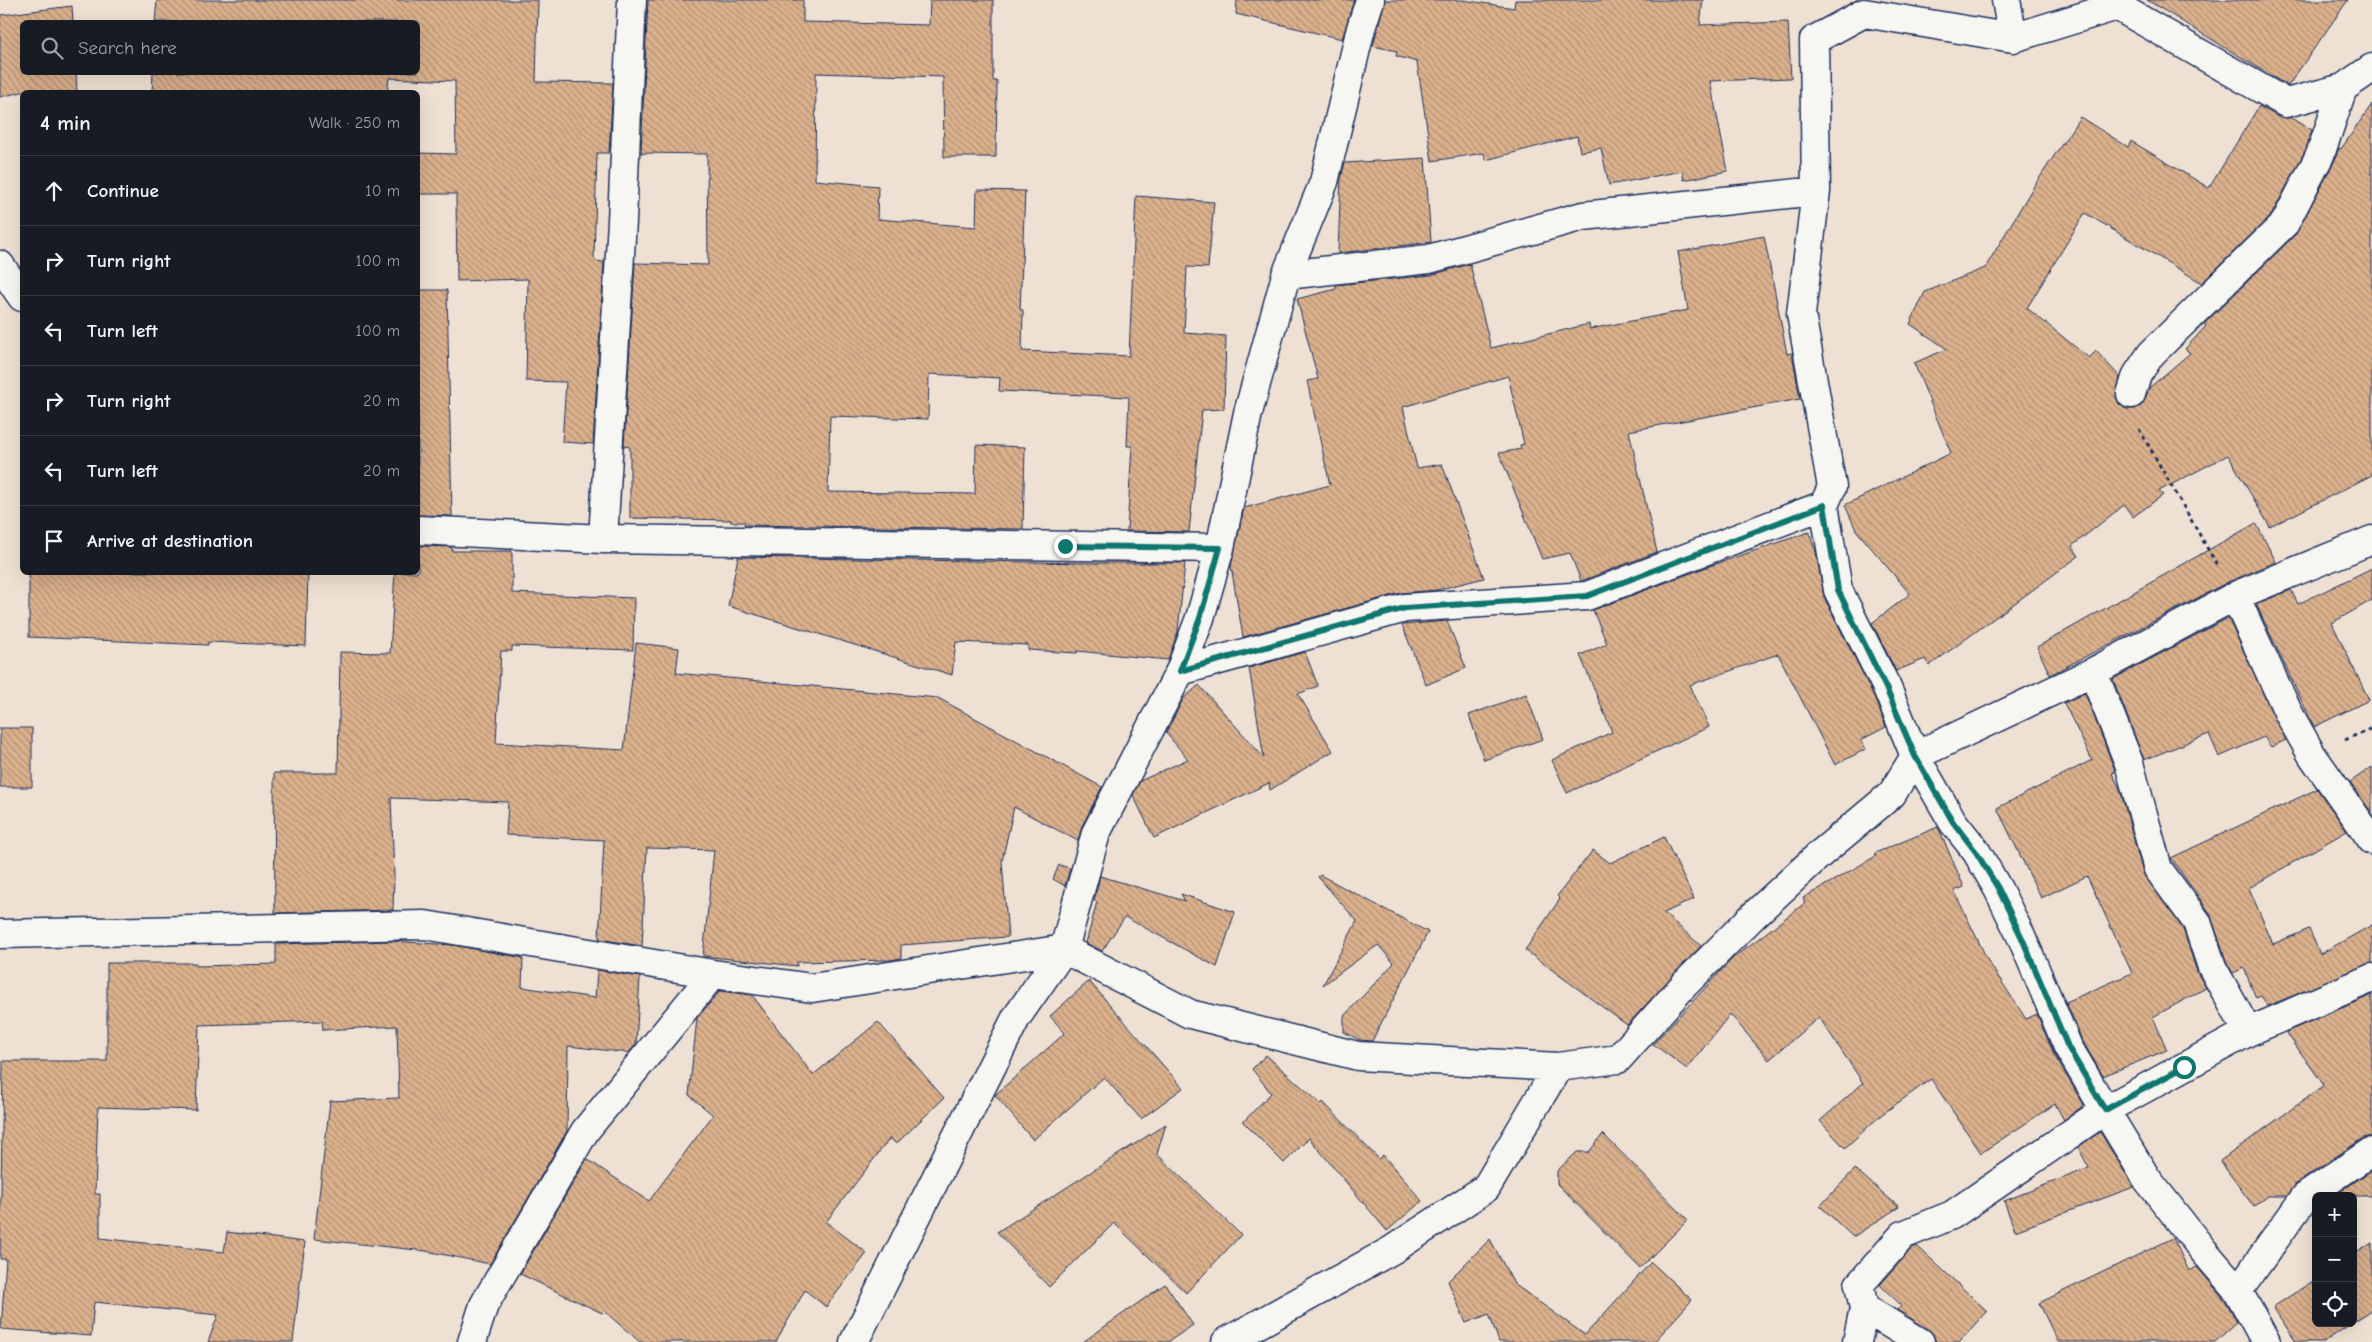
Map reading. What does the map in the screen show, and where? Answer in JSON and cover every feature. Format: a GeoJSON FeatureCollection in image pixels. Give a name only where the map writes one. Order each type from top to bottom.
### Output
{"type":"FeatureCollection","features":[{"type":"Feature","properties":{"kind":"street"},"geometry":{"type":"LineString","coordinates":[[603,540],[632,0]]}},
{"type":"Feature","properties":{"kind":"street"},"geometry":{"type":"LineString","coordinates":[[854,1342],[1016,1018],[1064,949],[1096,834],[1180,671],[1200,618],[1220,548],[1248,413],[1286,275],[1324,182],[1361,28],[1370,0]]}},
{"type":"Feature","properties":{"kind":"street"},"geometry":{"type":"LineString","coordinates":[[2006,0],[2013,38]]}},
{"type":"Feature","properties":{"kind":"street"},"geometry":{"type":"LineString","coordinates":[[2266,1342],[2238,1291],[2147,1179],[2068,1047],[2022,938],[1998,888],[1976,852],[1953,822],[1915,756],[1886,688],[1838,590],[1824,505],[1832,487],[1801,314],[1816,191],[1814,40],[1864,13],[2013,38],[2117,6],[2286,103],[2344,88],[2372,68]]}},
{"type":"Feature","properties":{"kind":"street"},"geometry":{"type":"LineString","coordinates":[[2131,394],[2137,375],[2151,354],[2285,223],[2320,155],[2344,88]]}},
{"type":"Feature","properties":{"kind":"street"},"geometry":{"type":"LineString","coordinates":[[1286,275],[1429,259],[1583,216],[1816,191]]}},
{"type":"Feature","properties":{"kind":"street"},"geometry":{"type":"LineString","coordinates":[[0,264],[20,294]]}},
{"type":"Feature","properties":{"kind":"street"},"geometry":{"type":"LineString","coordinates":[[1180,671],[1405,608],[1587,596],[1824,505]]}},
{"type":"Feature","properties":{"kind":"street"},"geometry":{"type":"LineString","coordinates":[[420,530],[603,540],[1220,548]]}},
{"type":"Feature","properties":{"kind":"street"},"geometry":{"type":"LineString","coordinates":[[0,934],[425,925],[713,974],[812,988],[1064,949],[1190,1014],[1358,1056],[1558,1068],[1618,1059],[1685,984],[1753,916],[1819,855],[1892,794],[1915,756],[2093,672],[2235,596],[2372,540]]}},
{"type":"Feature","properties":{"kind":"street"},"geometry":{"type":"LineString","coordinates":[[2235,596],[2293,721],[2312,755],[2372,840]]}},
{"type":"Feature","properties":{"kind":"street"},"geometry":{"type":"LineString","coordinates":[[2093,672],[2128,763],[2158,869],[2197,922],[2212,967],[2248,1032]]}},
{"type":"Feature","properties":{"kind":"street"},"geometry":{"type":"LineString","coordinates":[[472,1342],[484,1305],[586,1131],[713,974]]}},
{"type":"Feature","properties":{"kind":"street"},"geometry":{"type":"LineString","coordinates":[[1857,1342],[1864,1308],[1859,1284],[1904,1236],[1952,1215],[2105,1110],[2248,1032],[2372,978]]}},
{"type":"Feature","properties":{"kind":"street"},"geometry":{"type":"LineString","coordinates":[[1226,1342],[1392,1250],[1486,1188],[1558,1068]]}},
{"type":"Feature","properties":{"kind":"street"},"geometry":{"type":"LineString","coordinates":[[2238,1291],[2305,1197],[2372,1151]]}},
{"type":"Feature","properties":{"kind":"street"},"geometry":{"type":"LineString","coordinates":[[1864,1308],[1920,1342]]}},
{"type":"Feature","properties":{"kind":"path"},"geometry":{"type":"LineString","coordinates":[[2131,394],[2130,413],[2235,596]]}},
{"type":"Feature","properties":{"kind":"building"},"geometry":{"type":"Polygon","coordinates":[[[157,0],[538,0],[536,82],[613,83],[609,153],[597,153],[594,258],[596,261],[604,262],[593,444],[562,442],[566,382],[526,381],[528,279],[457,281],[456,194],[420,194],[420,153],[456,154],[455,81],[389,78],[387,90],[152,90],[153,75],[420,75],[420,20],[155,20],[157,0]]]}},
{"type":"Feature","properties":{"kind":"building"},"geometry":{"type":"Polygon","coordinates":[[[648,0],[803,0],[803,22],[929,25],[930,0],[993,0],[993,81],[997,81],[996,157],[944,157],[943,77],[816,73],[815,180],[878,186],[877,219],[976,227],[977,190],[1025,191],[1020,310],[1023,310],[1022,351],[1129,356],[1136,196],[1214,202],[1208,268],[1187,267],[1184,333],[1226,336],[1224,409],[1202,410],[1189,532],[1127,531],[1132,446],[1127,446],[1129,397],[999,391],[1000,378],[929,374],[928,419],[830,416],[828,492],[975,494],[976,445],[1025,447],[1023,529],[744,525],[745,522],[731,522],[731,520],[630,518],[630,447],[624,446],[635,263],[708,265],[707,154],[641,153],[648,0]]]}},
{"type":"Feature","properties":{"kind":"building"},"geometry":{"type":"Polygon","coordinates":[[[1237,0],[1354,0],[1342,39],[1236,14],[1237,0]]]}},
{"type":"Feature","properties":{"kind":"building"},"geometry":{"type":"Polygon","coordinates":[[[1385,0],[1463,0],[1514,8],[1515,0],[1703,0],[1700,25],[1788,22],[1791,78],[1710,81],[1728,171],[1684,180],[1682,171],[1609,185],[1601,148],[1580,152],[1577,136],[1486,160],[1484,153],[1432,161],[1417,62],[1396,56],[1397,51],[1373,46],[1385,0]]]}},
{"type":"Feature","properties":{"kind":"building"},"geometry":{"type":"Polygon","coordinates":[[[2147,0],[2348,0],[2288,86],[2147,0]]]}},
{"type":"Feature","properties":{"kind":"building"},"geometry":{"type":"Polygon","coordinates":[[[72,6],[73,20],[20,20],[20,75],[76,75],[77,90],[20,90],[20,92],[0,97],[0,15],[72,6]]]}},
{"type":"Feature","properties":{"kind":"building"},"geometry":{"type":"Polygon","coordinates":[[[2372,104],[2372,475],[2270,527],[2228,455],[2159,491],[2163,495],[2133,517],[2124,505],[2072,546],[2079,556],[1929,666],[1925,659],[1896,671],[1872,623],[1910,594],[1856,530],[1845,505],[1951,453],[1914,363],[1947,349],[1910,324],[1925,292],[1985,268],[2032,189],[2080,117],[2128,147],[2131,141],[2209,188],[2259,106],[2278,117],[2292,118],[2312,130],[2306,149],[2272,214],[2202,283],[2085,213],[2027,308],[2089,358],[2096,351],[2120,377],[2116,397],[2119,404],[2127,409],[2135,409],[2142,405],[2149,388],[2190,353],[2185,349],[2206,326],[2204,324],[2296,234],[2334,162],[2339,148],[2341,149],[2372,104]]]}},
{"type":"Feature","properties":{"kind":"building"},"geometry":{"type":"Polygon","coordinates":[[[1425,158],[1431,242],[1338,253],[1341,177],[1345,163],[1425,158]]]}},
{"type":"Feature","properties":{"kind":"building"},"geometry":{"type":"Polygon","coordinates":[[[1764,236],[1787,354],[1792,353],[1800,399],[1629,431],[1657,552],[1581,581],[1570,553],[1542,559],[1499,453],[1521,449],[1520,445],[1524,444],[1508,376],[1403,407],[1417,468],[1442,464],[1484,578],[1437,590],[1401,593],[1243,637],[1231,566],[1244,508],[1330,485],[1307,381],[1318,379],[1297,299],[1336,289],[1336,285],[1431,275],[1470,264],[1491,348],[1589,324],[1590,329],[1688,310],[1678,252],[1764,236]]]}},
{"type":"Feature","properties":{"kind":"building"},"geometry":{"type":"Polygon","coordinates":[[[420,290],[447,290],[452,516],[420,515],[420,290]]]}},
{"type":"Feature","properties":{"kind":"building"},"geometry":{"type":"Polygon","coordinates":[[[2256,523],[2276,562],[2228,582],[2050,675],[2037,647],[2256,523]]]}},
{"type":"Feature","properties":{"kind":"building"},"geometry":{"type":"Polygon","coordinates":[[[1809,532],[1816,552],[1824,597],[1873,694],[1886,727],[1861,740],[1866,749],[1835,765],[1778,654],[1690,685],[1709,727],[1567,793],[1552,760],[1612,732],[1580,655],[1607,644],[1593,610],[1707,567],[1809,532]]]}},
{"type":"Feature","properties":{"kind":"building"},"geometry":{"type":"Polygon","coordinates":[[[420,546],[452,547],[452,551],[512,551],[512,593],[634,598],[633,650],[512,646],[512,651],[501,651],[496,743],[624,750],[636,643],[679,648],[676,673],[938,698],[1102,787],[1082,826],[1078,841],[1014,807],[1002,861],[1008,937],[901,945],[901,958],[890,960],[797,962],[797,966],[703,956],[714,850],[647,848],[642,946],[599,939],[604,840],[506,835],[508,802],[391,798],[394,875],[393,910],[275,913],[274,773],[338,773],[340,652],[390,653],[395,575],[420,575],[420,546]]]}},
{"type":"Feature","properties":{"kind":"building"},"geometry":{"type":"Polygon","coordinates":[[[738,557],[1185,563],[1178,631],[1168,660],[1077,651],[1077,653],[1028,650],[1028,645],[956,642],[952,675],[728,606],[738,557]]]}},
{"type":"Feature","properties":{"kind":"building"},"geometry":{"type":"Polygon","coordinates":[[[2372,568],[2372,600],[2332,623],[2369,700],[2314,727],[2256,604],[2291,590],[2298,604],[2372,568]]]}},
{"type":"Feature","properties":{"kind":"building"},"geometry":{"type":"Polygon","coordinates":[[[29,575],[308,575],[306,646],[208,642],[208,645],[29,637],[29,575]]]}},
{"type":"Feature","properties":{"kind":"building"},"geometry":{"type":"Polygon","coordinates":[[[2228,618],[2286,740],[2271,747],[2264,737],[2219,757],[2209,734],[2144,760],[2113,679],[2228,618]]]}},
{"type":"Feature","properties":{"kind":"building"},"geometry":{"type":"Polygon","coordinates":[[[1447,621],[1466,668],[1426,685],[1402,625],[1447,621]]]}},
{"type":"Feature","properties":{"kind":"building"},"geometry":{"type":"Polygon","coordinates":[[[1305,652],[1318,686],[1298,694],[1333,751],[1270,790],[1269,783],[1154,838],[1133,795],[1140,781],[1188,759],[1166,733],[1183,699],[1199,685],[1264,758],[1249,668],[1305,652]]]}},
{"type":"Feature","properties":{"kind":"building"},"geometry":{"type":"Polygon","coordinates":[[[2085,693],[2114,768],[2115,772],[2112,773],[2120,789],[2143,873],[2183,929],[2197,972],[2206,988],[2153,1017],[2167,1050],[2103,1076],[2082,1040],[2066,1002],[2132,973],[2087,876],[2041,898],[1997,808],[2092,760],[2064,703],[2085,693]]]}},
{"type":"Feature","properties":{"kind":"building"},"geometry":{"type":"Polygon","coordinates":[[[1526,694],[1543,739],[1484,760],[1469,715],[1526,694]]]}},
{"type":"Feature","properties":{"kind":"building"},"geometry":{"type":"Polygon","coordinates":[[[0,728],[32,728],[32,787],[0,787],[0,728]]]}},
{"type":"Feature","properties":{"kind":"building"},"geometry":{"type":"Polygon","coordinates":[[[2372,767],[2372,813],[2350,782],[2372,767]]]}},
{"type":"Feature","properties":{"kind":"building"},"geometry":{"type":"Polygon","coordinates":[[[2317,789],[2347,831],[2249,888],[2273,944],[2309,929],[2320,954],[2372,925],[2372,963],[2268,1006],[2261,996],[2256,998],[2244,968],[2233,973],[2226,961],[2210,913],[2171,858],[2317,789]]]}},
{"type":"Feature","properties":{"kind":"building"},"geometry":{"type":"Polygon","coordinates":[[[1938,827],[1964,887],[1954,891],[1988,961],[2026,1019],[2037,1014],[2054,1055],[2084,1105],[2064,1120],[2055,1104],[1981,1153],[1931,1079],[1881,1115],[1845,1148],[1820,1121],[1863,1083],[1819,1017],[1769,1060],[1730,1014],[1687,1069],[1653,1044],[1733,958],[1805,903],[1803,898],[1876,856],[1875,853],[1938,827]]]}},
{"type":"Feature","properties":{"kind":"building"},"geometry":{"type":"Polygon","coordinates":[[[1664,837],[1694,899],[1664,913],[1701,946],[1627,1025],[1525,950],[1560,899],[1557,896],[1593,850],[1610,863],[1664,837]]]}},
{"type":"Feature","properties":{"kind":"building"},"geometry":{"type":"Polygon","coordinates":[[[1059,865],[1070,868],[1065,886],[1053,879],[1059,865]]]}},
{"type":"Feature","properties":{"kind":"building"},"geometry":{"type":"Polygon","coordinates":[[[1320,875],[1428,932],[1372,1041],[1360,1040],[1344,1032],[1344,1016],[1394,963],[1378,945],[1323,985],[1357,921],[1318,877],[1320,875]]]}},
{"type":"Feature","properties":{"kind":"building"},"geometry":{"type":"Polygon","coordinates":[[[1100,876],[1185,901],[1181,894],[1235,912],[1217,967],[1125,917],[1102,951],[1086,943],[1097,902],[1094,901],[1100,876]]]}},
{"type":"Feature","properties":{"kind":"building"},"geometry":{"type":"Polygon","coordinates":[[[392,941],[452,945],[523,958],[522,987],[595,998],[597,970],[640,977],[636,1044],[629,1053],[568,1046],[567,1131],[490,1264],[426,1251],[314,1239],[330,1101],[399,1098],[397,1026],[323,1030],[322,1021],[199,1025],[196,1110],[98,1107],[95,1194],[100,1194],[100,1238],[224,1252],[227,1232],[305,1242],[293,1342],[208,1342],[218,1315],[94,1302],[91,1336],[1,1329],[6,1259],[0,1259],[3,1061],[107,1061],[107,963],[196,963],[196,966],[276,964],[276,944],[392,941]]]}},
{"type":"Feature","properties":{"kind":"building"},"geometry":{"type":"Polygon","coordinates":[[[1089,981],[1183,1088],[1141,1119],[1104,1077],[1033,1140],[995,1095],[1065,1033],[1050,1016],[1089,981]]]}},
{"type":"Feature","properties":{"kind":"building"},"geometry":{"type":"Polygon","coordinates":[[[720,991],[752,995],[813,1075],[878,1022],[944,1098],[896,1144],[890,1138],[826,1222],[867,1253],[826,1307],[805,1290],[776,1342],[640,1342],[604,1311],[602,1313],[520,1274],[587,1159],[649,1201],[713,1115],[689,1095],[697,1018],[720,991]]]}},
{"type":"Feature","properties":{"kind":"building"},"geometry":{"type":"Polygon","coordinates":[[[2372,995],[2372,1136],[2363,1138],[2296,1184],[2287,1196],[2268,1196],[2254,1207],[2220,1161],[2322,1087],[2323,1084],[2286,1032],[2372,995]]]}},
{"type":"Feature","properties":{"kind":"building"},"geometry":{"type":"Polygon","coordinates":[[[1266,1055],[1321,1104],[1323,1102],[1379,1159],[1383,1155],[1422,1201],[1387,1231],[1309,1138],[1284,1163],[1243,1122],[1271,1093],[1252,1069],[1266,1055]]]}},
{"type":"Feature","properties":{"kind":"building"},"geometry":{"type":"Polygon","coordinates":[[[1166,1124],[1157,1154],[1241,1235],[1186,1293],[1114,1223],[1049,1287],[997,1232],[1166,1124]]]}},
{"type":"Feature","properties":{"kind":"building"},"geometry":{"type":"Polygon","coordinates":[[[2100,1132],[2134,1187],[2015,1231],[2004,1201],[2089,1168],[2078,1147],[2100,1132]]]}},
{"type":"Feature","properties":{"kind":"building"},"geometry":{"type":"Polygon","coordinates":[[[1603,1134],[1688,1220],[1640,1268],[1557,1184],[1557,1171],[1577,1152],[1589,1152],[1603,1134]]]}},
{"type":"Feature","properties":{"kind":"building"},"geometry":{"type":"Polygon","coordinates":[[[1855,1169],[1899,1207],[1853,1237],[1820,1206],[1855,1169]]]}},
{"type":"Feature","properties":{"kind":"building"},"geometry":{"type":"Polygon","coordinates":[[[2372,1170],[2372,1196],[2357,1196],[2357,1192],[2340,1192],[2372,1170]]]}},
{"type":"Feature","properties":{"kind":"building"},"geometry":{"type":"Polygon","coordinates":[[[2173,1238],[2189,1271],[2197,1267],[2225,1300],[2237,1322],[2215,1342],[2058,1342],[2039,1303],[2173,1238]]]}},
{"type":"Feature","properties":{"kind":"building"},"geometry":{"type":"Polygon","coordinates":[[[1490,1239],[1514,1284],[1585,1335],[1651,1262],[1692,1300],[1654,1342],[1499,1342],[1489,1314],[1466,1323],[1448,1281],[1490,1239]]]}},
{"type":"Feature","properties":{"kind":"building"},"geometry":{"type":"Polygon","coordinates":[[[2372,1243],[2372,1310],[2357,1319],[2357,1282],[2357,1252],[2372,1243]]]}},
{"type":"Feature","properties":{"kind":"building"},"geometry":{"type":"Polygon","coordinates":[[[1917,1246],[1987,1311],[1959,1342],[1936,1342],[1933,1334],[1928,1329],[1897,1310],[1901,1305],[1880,1285],[1912,1248],[1917,1246]]]}},
{"type":"Feature","properties":{"kind":"building"},"geometry":{"type":"Polygon","coordinates":[[[2312,1282],[2312,1327],[2346,1327],[2324,1342],[2296,1342],[2273,1307],[2312,1282]]]}},
{"type":"Feature","properties":{"kind":"building"},"geometry":{"type":"Polygon","coordinates":[[[1165,1284],[1193,1325],[1168,1342],[1083,1342],[1165,1284]]]}},
{"type":"Feature","properties":{"kind":"route"},"geometry":{"type":"LineString","coordinates":[[1065,546],[1220,548],[1200,618],[1180,671],[1405,608],[1587,596],[1824,505],[1838,590],[1886,688],[1915,756],[1953,822],[1976,852],[1998,888],[2022,938],[2068,1047],[2105,1110],[2184,1067]]}}]}
